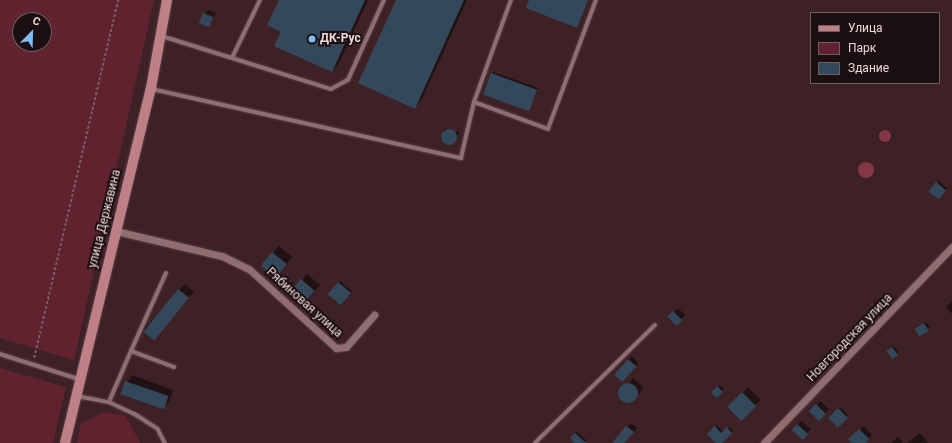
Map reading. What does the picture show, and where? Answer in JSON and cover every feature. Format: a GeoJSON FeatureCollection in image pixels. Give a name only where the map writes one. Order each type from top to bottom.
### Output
{"type":"FeatureCollection","features":[{"type":"Feature","properties":{"kind":"main road","name":"улица Державина"},"geometry":{"type":"LineString","coordinates":[[65,443],[151,88],[162,35],[167,0]]}},
{"type":"Feature","properties":{"kind":"street","name":"Рябиновая улица"},"geometry":{"type":"LineString","coordinates":[[116,231],[222,256],[249,269],[336,348],[346,347],[374,315]]}},
{"type":"Feature","properties":{"kind":"street","name":"Новгородская улица"},"geometry":{"type":"LineString","coordinates":[[764,443],[952,248]]}},
{"type":"Feature","properties":{"kind":"lane"},"geometry":{"type":"LineString","coordinates":[[232,58],[260,0]]}},
{"type":"Feature","properties":{"kind":"lane"},"geometry":{"type":"LineString","coordinates":[[162,35],[322,89],[341,86],[348,80],[384,0]]}},
{"type":"Feature","properties":{"kind":"lane"},"geometry":{"type":"LineString","coordinates":[[151,88],[461,158],[474,102],[511,0]]}},
{"type":"Feature","properties":{"kind":"lane"},"geometry":{"type":"LineString","coordinates":[[474,102],[548,129],[596,0]]}},
{"type":"Feature","properties":{"kind":"lane"},"geometry":{"type":"LineString","coordinates":[[109,402],[166,273]]}},
{"type":"Feature","properties":{"kind":"lane"},"geometry":{"type":"LineString","coordinates":[[535,443],[655,325]]}},
{"type":"Feature","properties":{"kind":"lane"},"geometry":{"type":"LineString","coordinates":[[131,351],[174,368]]}},
{"type":"Feature","properties":{"kind":"lane"},"geometry":{"type":"LineString","coordinates":[[0,354],[80,379]]}},
{"type":"Feature","properties":{"kind":"lane"},"geometry":{"type":"LineString","coordinates":[[76,396],[109,402],[158,429],[166,443]]}},
{"type":"Feature","properties":{"kind":"path"},"geometry":{"type":"LineString","coordinates":[[33,364],[118,0]]}},
{"type":"Feature","properties":{"kind":"green space"},"geometry":{"type":"Polygon","coordinates":[[[0,0],[154,0],[74,360],[0,338],[0,0]]]}},
{"type":"Feature","properties":{"kind":"green space"},"geometry":{"type":"Polygon","coordinates":[[[0,368],[66,387],[53,443],[0,443],[0,368]]]}},
{"type":"Feature","properties":{"kind":"green space"},"geometry":{"type":"Polygon","coordinates":[[[104,412],[126,416],[140,443],[77,443],[81,424],[104,412]]]}},
{"type":"Feature","properties":{"kind":"shaded area"},"geometry":{"type":"Polygon","coordinates":[[[883,130],[887,130],[891,136],[887,142],[883,142],[879,138],[879,134],[883,130]]]}},
{"type":"Feature","properties":{"kind":"shaded area"},"geometry":{"type":"Polygon","coordinates":[[[866,162],[873,167],[874,170],[869,177],[866,178],[859,173],[858,170],[863,163],[866,162]]]}},
{"type":"Feature","properties":{"kind":"building","name":"ДК-Рус"},"geometry":{"type":"Polygon","coordinates":[[[279,0],[365,0],[332,72],[274,46],[281,32],[267,25],[279,0]]]}},
{"type":"Feature","properties":{"kind":"building"},"geometry":{"type":"Polygon","coordinates":[[[396,0],[464,0],[415,109],[358,83],[396,0]]]}},
{"type":"Feature","properties":{"kind":"building"},"geometry":{"type":"Polygon","coordinates":[[[529,0],[588,0],[577,28],[526,8],[529,0]]]}},
{"type":"Feature","properties":{"kind":"building"},"geometry":{"type":"Polygon","coordinates":[[[203,13],[213,17],[209,27],[199,23],[203,13]]]}},
{"type":"Feature","properties":{"kind":"building"},"geometry":{"type":"Polygon","coordinates":[[[491,73],[537,90],[529,111],[483,95],[491,73]]]}},
{"type":"Feature","properties":{"kind":"building"},"geometry":{"type":"Polygon","coordinates":[[[446,129],[452,129],[457,134],[455,143],[452,145],[446,145],[441,140],[441,134],[446,129]]]}},
{"type":"Feature","properties":{"kind":"building"},"geometry":{"type":"Polygon","coordinates":[[[936,182],[946,190],[939,200],[928,191],[936,182]]]}},
{"type":"Feature","properties":{"kind":"building"},"geometry":{"type":"Polygon","coordinates":[[[272,252],[287,264],[275,278],[261,266],[272,252]]]}},
{"type":"Feature","properties":{"kind":"building"},"geometry":{"type":"Polygon","coordinates":[[[301,279],[315,291],[303,304],[289,293],[301,279]]]}},
{"type":"Feature","properties":{"kind":"building"},"geometry":{"type":"Polygon","coordinates":[[[338,282],[351,293],[341,305],[328,294],[338,282]]]}},
{"type":"Feature","properties":{"kind":"building"},"geometry":{"type":"Polygon","coordinates":[[[178,289],[189,298],[154,341],[143,332],[178,289]]]}},
{"type":"Feature","properties":{"kind":"building"},"geometry":{"type":"Polygon","coordinates":[[[673,311],[682,320],[677,326],[667,317],[673,311]]]}},
{"type":"Feature","properties":{"kind":"building"},"geometry":{"type":"Polygon","coordinates":[[[924,323],[929,331],[919,336],[915,329],[924,323]]]}},
{"type":"Feature","properties":{"kind":"building"},"geometry":{"type":"Polygon","coordinates":[[[892,347],[898,355],[892,359],[886,351],[892,347]]]}},
{"type":"Feature","properties":{"kind":"building"},"geometry":{"type":"Polygon","coordinates":[[[628,359],[636,366],[623,382],[614,375],[628,359]]]}},
{"type":"Feature","properties":{"kind":"building"},"geometry":{"type":"Polygon","coordinates":[[[125,381],[168,396],[164,409],[120,394],[125,381]]]}},
{"type":"Feature","properties":{"kind":"building"},"geometry":{"type":"Polygon","coordinates":[[[628,383],[635,386],[638,393],[635,400],[628,403],[621,400],[618,393],[621,386],[628,383]]]}},
{"type":"Feature","properties":{"kind":"building"},"geometry":{"type":"Polygon","coordinates":[[[717,386],[723,392],[717,398],[711,393],[717,386]]]}},
{"type":"Feature","properties":{"kind":"building"},"geometry":{"type":"Polygon","coordinates":[[[742,392],[756,406],[741,421],[727,407],[742,392]]]}},
{"type":"Feature","properties":{"kind":"building"},"geometry":{"type":"Polygon","coordinates":[[[816,404],[826,414],[819,421],[809,411],[816,404]]]}},
{"type":"Feature","properties":{"kind":"building"},"geometry":{"type":"Polygon","coordinates":[[[838,408],[848,418],[838,428],[828,418],[838,408]]]}},
{"type":"Feature","properties":{"kind":"building"},"geometry":{"type":"Polygon","coordinates":[[[797,424],[808,434],[803,440],[792,430],[797,424]]]}},
{"type":"Feature","properties":{"kind":"building"},"geometry":{"type":"Polygon","coordinates":[[[626,426],[634,432],[624,443],[612,443],[626,426]]]}},
{"type":"Feature","properties":{"kind":"building"},"geometry":{"type":"Polygon","coordinates":[[[715,426],[721,433],[727,427],[732,433],[722,443],[716,443],[707,434],[715,426]]]}},
{"type":"Feature","properties":{"kind":"building"},"geometry":{"type":"Polygon","coordinates":[[[859,429],[869,439],[866,443],[852,443],[848,439],[859,429]]]}},
{"type":"Feature","properties":{"kind":"building"},"geometry":{"type":"Polygon","coordinates":[[[575,433],[586,443],[574,443],[570,438],[575,433]]]}},
{"type":"Feature","properties":{"kind":"place","name":"ДК-Рус"},"geometry":{"type":"Point","coordinates":[312,39]}}]}
